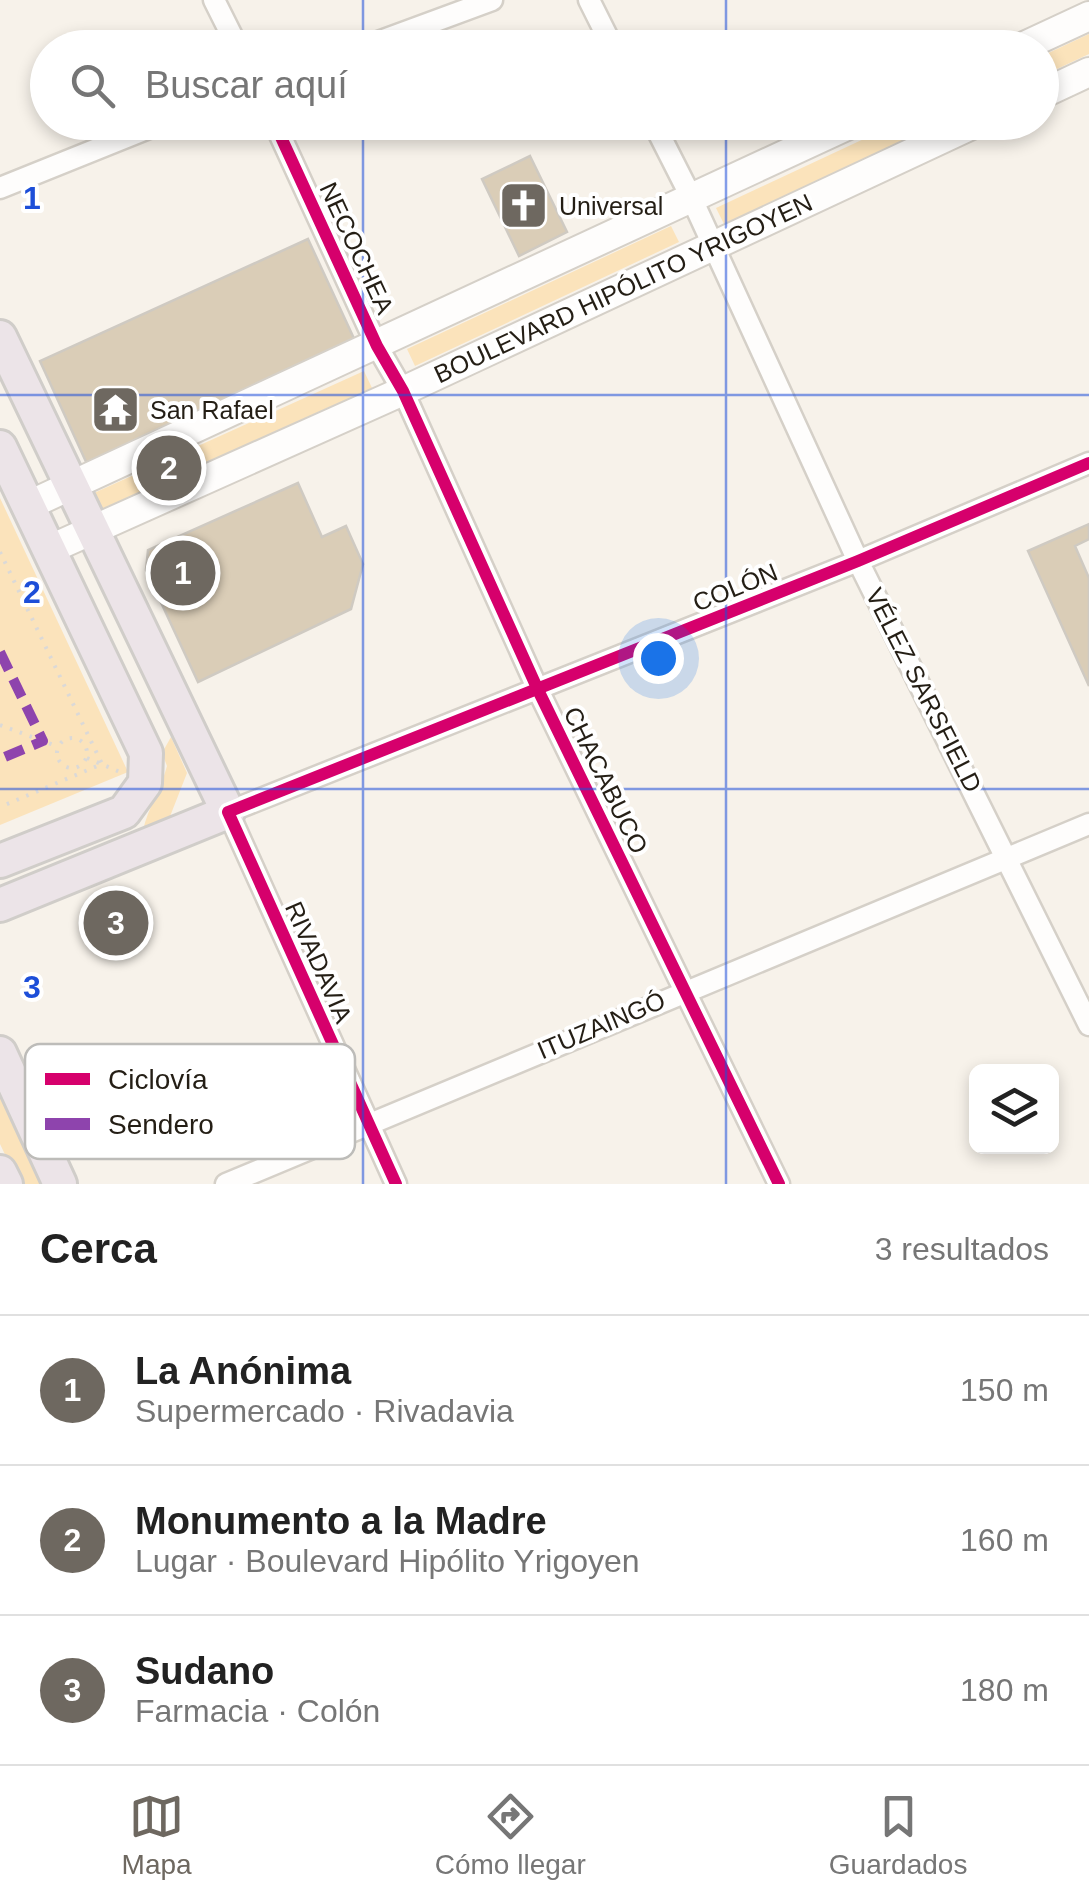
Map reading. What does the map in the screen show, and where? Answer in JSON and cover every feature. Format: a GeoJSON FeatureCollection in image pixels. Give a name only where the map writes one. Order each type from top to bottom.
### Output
{"type":"FeatureCollection","features":[{"type":"Feature","properties":{"kind":"main road"},"geometry":{"type":"LineString","coordinates":[[1059,30],[1089,16]]}},
{"type":"Feature","properties":{"kind":"main road"},"geometry":{"type":"LineString","coordinates":[[1059,86],[1089,72]]}},
{"type":"Feature","properties":{"kind":"main road","name":"BOULEVARD HIPÓLITO YRIGOYEN"},"geometry":{"type":"LineString","coordinates":[[27,506],[816,140]]}},
{"type":"Feature","properties":{"kind":"main road","name":"BOULEVARD HIPÓLITO YRIGOYEN"},"geometry":{"type":"LineString","coordinates":[[48,550],[404,391],[939,140]]}},
{"type":"Feature","properties":{"kind":"main road","name":"RIVADAVIA"},"geometry":{"type":"LineString","coordinates":[[0,337],[228,812]]}},
{"type":"Feature","properties":{"kind":"main road"},"geometry":{"type":"LineString","coordinates":[[0,447],[146,753],[145,783],[124,812],[0,861]]}},
{"type":"Feature","properties":{"kind":"main road","name":"COLÓN"},"geometry":{"type":"LineString","coordinates":[[0,904],[228,812]]}},
{"type":"Feature","properties":{"kind":"main road"},"geometry":{"type":"LineString","coordinates":[[0,1053],[25,1108]]}},
{"type":"Feature","properties":{"kind":"main road"},"geometry":{"type":"LineString","coordinates":[[49,1159],[60,1184]]}},
{"type":"Feature","properties":{"kind":"main road"},"geometry":{"type":"LineString","coordinates":[[0,1172],[6,1184]]}},
{"type":"Feature","properties":{"kind":"street"},"geometry":{"type":"LineString","coordinates":[[214,0],[229,30]]}},
{"type":"Feature","properties":{"kind":"street"},"geometry":{"type":"LineString","coordinates":[[411,30],[492,0]]}},
{"type":"Feature","properties":{"kind":"street"},"geometry":{"type":"LineString","coordinates":[[588,0],[604,30]]}},
{"type":"Feature","properties":{"kind":"street"},"geometry":{"type":"LineString","coordinates":[[0,188],[119,140]]}},
{"type":"Feature","properties":{"kind":"street","name":"NECOCHEA"},"geometry":{"type":"LineString","coordinates":[[282,140],[377,346],[404,391]]}},
{"type":"Feature","properties":{"kind":"street","name":"VÉLEZ SARSFIELD"},"geometry":{"type":"LineString","coordinates":[[662,140],[692,197],[858,561],[1089,1025]]}},
{"type":"Feature","properties":{"kind":"street","name":"CHACABUCO"},"geometry":{"type":"LineString","coordinates":[[404,391],[538,690],[779,1184]]}},
{"type":"Feature","properties":{"kind":"street","name":"COLÓN"},"geometry":{"type":"LineString","coordinates":[[228,812],[858,561],[1089,463]]}},
{"type":"Feature","properties":{"kind":"street","name":"RIVADAVIA"},"geometry":{"type":"LineString","coordinates":[[228,812],[331,1044]]}},
{"type":"Feature","properties":{"kind":"street","name":"ITUZAINGÓ"},"geometry":{"type":"LineString","coordinates":[[355,1131],[682,990],[1089,824]]}},
{"type":"Feature","properties":{"kind":"street","name":"RIVADAVIA"},"geometry":{"type":"LineString","coordinates":[[355,1099],[396,1184]]}},
{"type":"Feature","properties":{"kind":"street","name":"ITUZAINGÓ"},"geometry":{"type":"LineString","coordinates":[[226,1184],[287,1159]]}},
{"type":"Feature","properties":{"kind":"path"},"geometry":{"type":"LineString","coordinates":[[0,552],[102,764],[0,807]]}},
{"type":"Feature","properties":{"kind":"path"},"geometry":{"type":"LineString","coordinates":[[0,725],[58,747],[75,738],[84,743],[86,758],[81,765],[67,767],[58,756],[58,747]]}},
{"type":"Feature","properties":{"kind":"shaded area"},"geometry":{"type":"Polygon","coordinates":[[[1089,34],[1089,54],[1059,68],[1059,48],[1089,34]]]}},
{"type":"Feature","properties":{"kind":"shaded area"},"geometry":{"type":"Polygon","coordinates":[[[862,140],[904,140],[724,224],[716,208],[862,140]]]}},
{"type":"Feature","properties":{"kind":"shaded area"},"geometry":{"type":"Polygon","coordinates":[[[671,226],[679,242],[415,366],[407,349],[671,226]]]}},
{"type":"Feature","properties":{"kind":"shaded area"},"geometry":{"type":"Polygon","coordinates":[[[364,371],[372,388],[102,509],[94,493],[364,371]]]}},
{"type":"Feature","properties":{"kind":"shaded area"},"geometry":{"type":"Polygon","coordinates":[[[0,498],[128,772],[0,825],[0,498]]]}},
{"type":"Feature","properties":{"kind":"shaded area"},"geometry":{"type":"Polygon","coordinates":[[[171,737],[187,773],[169,819],[143,830],[167,766],[162,753],[171,737]]]}},
{"type":"Feature","properties":{"kind":"shaded area"},"geometry":{"type":"Polygon","coordinates":[[[0,1078],[25,1131],[25,1159],[38,1159],[50,1184],[19,1184],[0,1144],[0,1078]]]}},
{"type":"Feature","properties":{"kind":"building","name":"Universal"},"geometry":{"type":"Polygon","coordinates":[[[530,156],[567,232],[519,256],[482,179],[530,156]]]}},
{"type":"Feature","properties":{"kind":"building"},"geometry":{"type":"Polygon","coordinates":[[[308,239],[356,343],[88,466],[40,361],[308,239]]]}},
{"type":"Feature","properties":{"kind":"building"},"geometry":{"type":"Polygon","coordinates":[[[298,483],[322,537],[346,526],[363,564],[351,609],[198,682],[146,570],[148,550],[298,483]]]}},
{"type":"Feature","properties":{"kind":"building"},"geometry":{"type":"Polygon","coordinates":[[[1089,524],[1089,539],[1075,546],[1089,578],[1089,686],[1028,551],[1089,524]]]}},
{"type":"Feature","properties":{"kind":"marked path"},"geometry":{"type":"LineString","coordinates":[[0,652],[43,741],[0,759]]}},
{"type":"Feature","properties":{"kind":"cycle path"},"geometry":{"type":"LineString","coordinates":[[282,140],[377,346],[403,391],[538,690],[779,1184]]}},
{"type":"Feature","properties":{"kind":"cycle path"},"geometry":{"type":"LineString","coordinates":[[333,1044],[228,812],[858,561],[1089,463]]}},
{"type":"Feature","properties":{"kind":"cycle path"},"geometry":{"type":"LineString","coordinates":[[355,1093],[396,1184]]}},
{"type":"Feature","properties":{"kind":"place","name":"Universal"},"geometry":{"type":"Point","coordinates":[524,206]}},
{"type":"Feature","properties":{"kind":"place","name":"San Rafael"},"geometry":{"type":"Point","coordinates":[115,410]}},
{"type":"Feature","properties":{"kind":"place","name":"Monumento a la Madre"},"geometry":{"type":"Point","coordinates":[169,468]}},
{"type":"Feature","properties":{"kind":"place","name":"La Anónima"},"geometry":{"type":"Point","coordinates":[183,573]}},
{"type":"Feature","properties":{"kind":"place","name":"Sudano"},"geometry":{"type":"Point","coordinates":[116,923]}}]}
